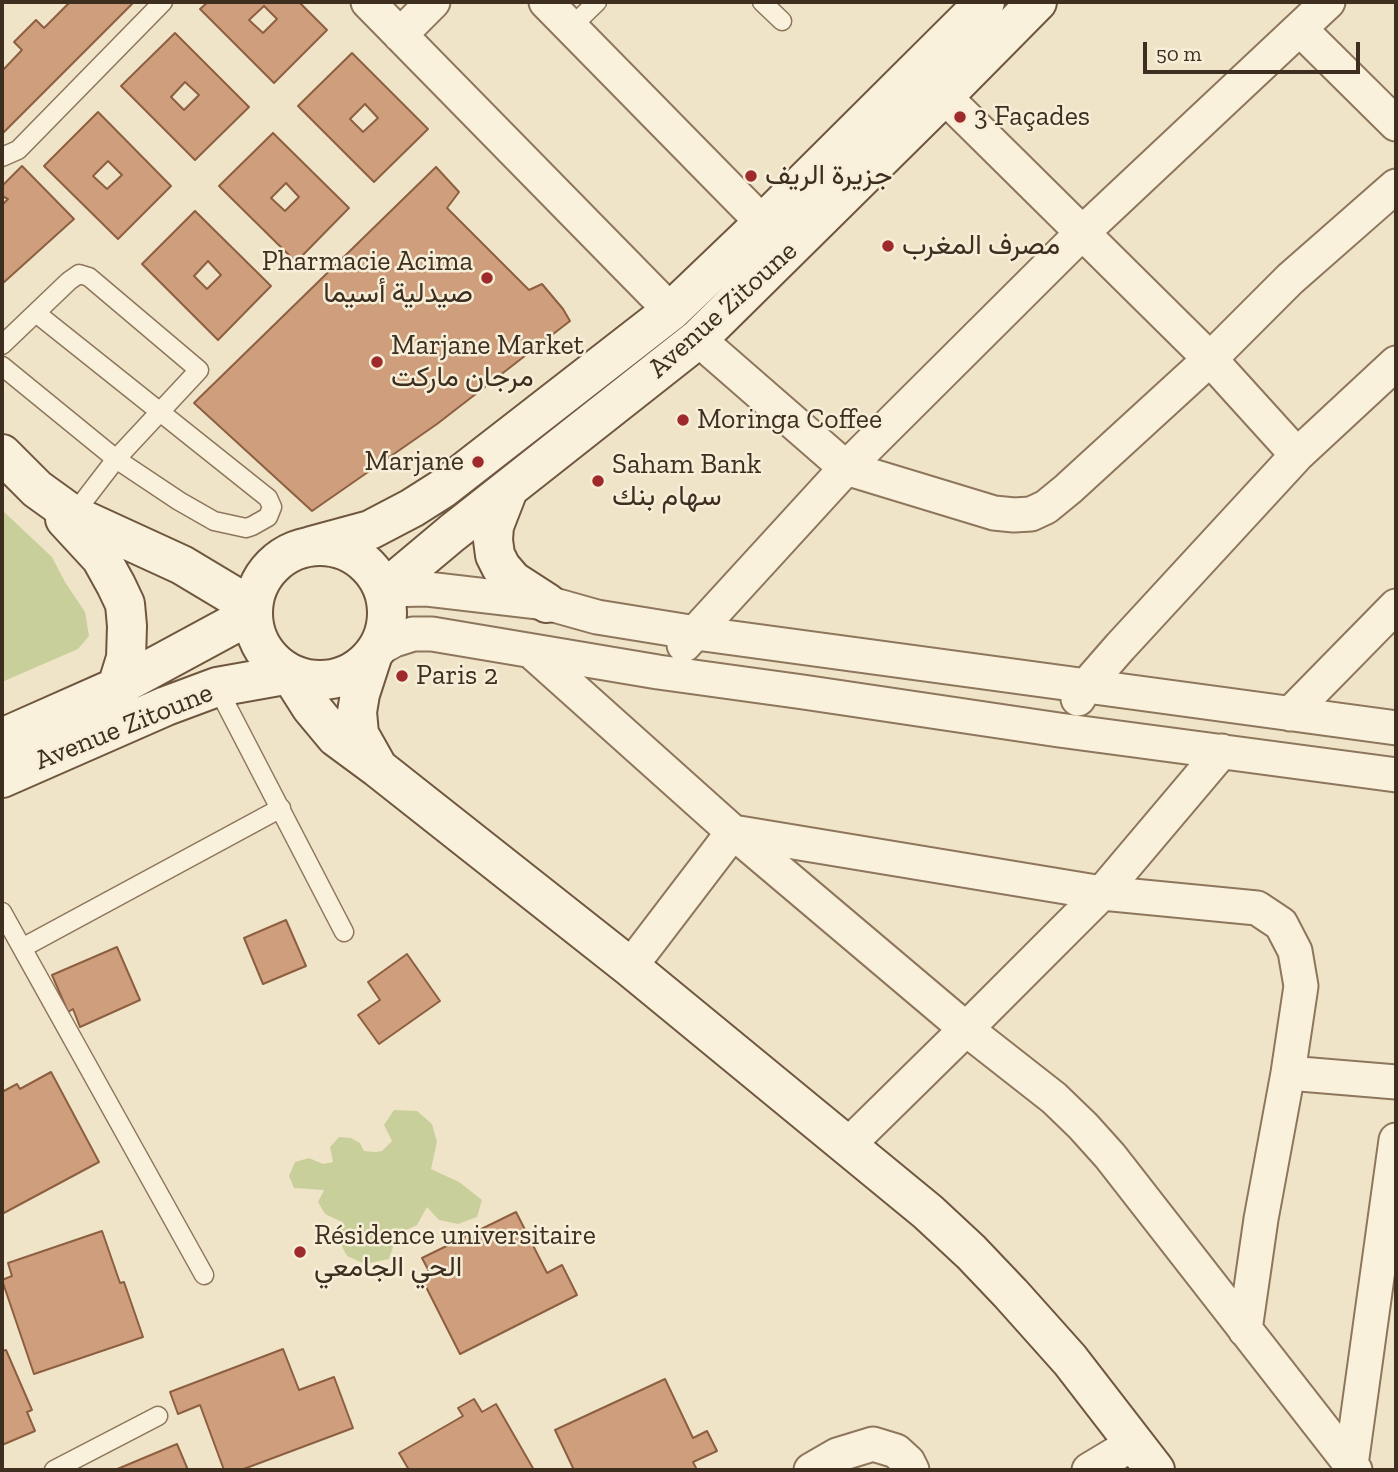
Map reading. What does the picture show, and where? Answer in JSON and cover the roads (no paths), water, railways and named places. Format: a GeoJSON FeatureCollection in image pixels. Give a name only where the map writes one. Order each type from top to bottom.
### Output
{"type":"FeatureCollection","features":[{"type":"Feature","properties":{"kind":"main road","name":"Avenue Zitoune"},"geometry":{"type":"LineString","coordinates":[[384,590],[698,339],[1037,2]]}},
{"type":"Feature","properties":{"kind":"main road","name":"Avenue Zitoune"},"geometry":{"type":"LineString","coordinates":[[182,565],[218,569],[246,566],[370,530],[442,489],[671,311],[763,223],[976,5]]}},
{"type":"Feature","properties":{"kind":"main road"},"geometry":{"type":"LineString","coordinates":[[2,454],[101,558],[117,585],[125,604],[127,634],[126,658],[117,687]]}},
{"type":"Feature","properties":{"kind":"main road"},"geometry":{"type":"LineString","coordinates":[[37,489],[73,514],[182,565],[252,611]]}},
{"type":"Feature","properties":{"kind":"main road"},"geometry":{"type":"LineString","coordinates":[[508,489],[494,526],[495,555],[501,567],[513,580],[547,603]]}},
{"type":"Feature","properties":{"kind":"main road"},"geometry":{"type":"LineString","coordinates":[[375,653],[355,671],[334,680],[311,680],[290,674],[274,664],[262,649],[255,633],[252,611],[258,585],[270,567],[300,549],[329,546],[347,551],[363,560],[375,573],[384,590],[387,620],[384,635],[360,694],[357,712],[359,734],[378,768]]}},
{"type":"Feature","properties":{"kind":"main road","name":"Avenue Zitoune"},"geometry":{"type":"LineString","coordinates":[[2,738],[117,687],[252,611]]}},
{"type":"Feature","properties":{"kind":"main road","name":"Avenue Zitoune"},"geometry":{"type":"LineString","coordinates":[[2,778],[166,706],[217,687],[290,674]]}},
{"type":"Feature","properties":{"kind":"main road"},"geometry":{"type":"LineString","coordinates":[[290,674],[336,737],[629,967],[928,1212],[995,1277],[1070,1360],[1145,1456]]}},
{"type":"Feature","properties":{"kind":"street"},"geometry":{"type":"LineString","coordinates":[[368,2],[671,311]]}},
{"type":"Feature","properties":{"kind":"street"},"geometry":{"type":"LineString","coordinates":[[400,35],[433,2]]}},
{"type":"Feature","properties":{"kind":"street"},"geometry":{"type":"LineString","coordinates":[[546,2],[763,223]]}},
{"type":"Feature","properties":{"kind":"street"},"geometry":{"type":"LineString","coordinates":[[658,672],[846,468],[1082,233],[1328,2]]}},
{"type":"Feature","properties":{"kind":"street"},"geometry":{"type":"LineString","coordinates":[[1300,29],[1396,124]]}},
{"type":"Feature","properties":{"kind":"street"},"geometry":{"type":"LineString","coordinates":[[944,96],[1210,359],[1297,455]]}},
{"type":"Feature","properties":{"kind":"street"},"geometry":{"type":"LineString","coordinates":[[698,339],[846,468],[994,513],[1031,514],[1068,489],[1210,359],[1290,279],[1396,186]]}},
{"type":"Feature","properties":{"kind":"street"},"geometry":{"type":"LineString","coordinates":[[1059,730],[1086,685],[1297,455],[1396,363]]}},
{"type":"Feature","properties":{"kind":"street"},"geometry":{"type":"LineString","coordinates":[[384,590],[427,589],[547,603],[597,617],[696,633],[1396,728]]}},
{"type":"Feature","properties":{"kind":"street"},"geometry":{"type":"LineString","coordinates":[[1290,714],[1396,606]]}},
{"type":"Feature","properties":{"kind":"street"},"geometry":{"type":"LineString","coordinates":[[375,653],[394,640],[413,634],[432,634],[658,672],[1396,775]]}},
{"type":"Feature","properties":{"kind":"street"},"geometry":{"type":"LineString","coordinates":[[533,652],[733,832],[966,1029],[1054,1098],[1083,1126],[1110,1156],[1353,1468]]}},
{"type":"Feature","properties":{"kind":"street"},"geometry":{"type":"LineString","coordinates":[[847,1146],[1102,893],[1222,751]]}},
{"type":"Feature","properties":{"kind":"street"},"geometry":{"type":"LineString","coordinates":[[733,832],[1102,893],[1257,908],[1281,924],[1296,951],[1301,986],[1245,1330]]}},
{"type":"Feature","properties":{"kind":"street"},"geometry":{"type":"LineString","coordinates":[[629,967],[733,832]]}},
{"type":"Feature","properties":{"kind":"street"},"geometry":{"type":"LineString","coordinates":[[1288,1073],[1396,1082]]}},
{"type":"Feature","properties":{"kind":"street"},"geometry":{"type":"LineString","coordinates":[[1353,1468],[1396,1140]]}},
{"type":"Feature","properties":{"kind":"street"},"geometry":{"type":"LineString","coordinates":[[811,1470],[837,1455],[873,1444],[896,1451],[912,1470]]}},
{"type":"Feature","properties":{"kind":"street"},"geometry":{"type":"LineString","coordinates":[[1090,1470],[1145,1456]]}},
{"type":"Feature","properties":{"kind":"lane"},"geometry":{"type":"LineString","coordinates":[[2,157],[18,150],[163,2]]}},
{"type":"Feature","properties":{"kind":"lane"},"geometry":{"type":"LineString","coordinates":[[571,27],[597,2]]}},
{"type":"Feature","properties":{"kind":"lane"},"geometry":{"type":"LineString","coordinates":[[762,2],[782,21]]}},
{"type":"Feature","properties":{"kind":"lane"},"geometry":{"type":"LineString","coordinates":[[2,345],[79,274],[89,277],[199,370],[116,459],[73,514]]}},
{"type":"Feature","properties":{"kind":"lane"},"geometry":{"type":"LineString","coordinates":[[2,366],[116,459],[179,501],[214,520],[246,528],[268,517],[272,507],[268,498],[36,313]]}},
{"type":"Feature","properties":{"kind":"lane"},"geometry":{"type":"LineString","coordinates":[[217,687],[344,932]]}},
{"type":"Feature","properties":{"kind":"lane"},"geometry":{"type":"LineString","coordinates":[[22,948],[281,808]]}},
{"type":"Feature","properties":{"kind":"lane"},"geometry":{"type":"LineString","coordinates":[[2,912],[204,1275]]}},
{"type":"Feature","properties":{"kind":"lane"},"geometry":{"type":"LineString","coordinates":[[54,1470],[158,1416]]}},
{"type":"Feature","properties":{"kind":"place","name":"3 Façades"},"geometry":{"type":"Point","coordinates":[960,117]}},
{"type":"Feature","properties":{"kind":"place","name":"جزيرة الريف"},"geometry":{"type":"Point","coordinates":[751,176]}},
{"type":"Feature","properties":{"kind":"place","name":"مصرف المغرب"},"geometry":{"type":"Point","coordinates":[888,246]}},
{"type":"Feature","properties":{"kind":"place","name":"Pharmacie Acima صيدلية أسيما"},"geometry":{"type":"Point","coordinates":[487,278]}},
{"type":"Feature","properties":{"kind":"place","name":"Marjane Market مرجان ماركت"},"geometry":{"type":"Point","coordinates":[377,362]}},
{"type":"Feature","properties":{"kind":"place","name":"Moringa Coffee"},"geometry":{"type":"Point","coordinates":[683,420]}},
{"type":"Feature","properties":{"kind":"place","name":"Marjane"},"geometry":{"type":"Point","coordinates":[478,462]}},
{"type":"Feature","properties":{"kind":"place","name":"Saham Bank سهام بنك"},"geometry":{"type":"Point","coordinates":[598,481]}},
{"type":"Feature","properties":{"kind":"place","name":"Paris 2"},"geometry":{"type":"Point","coordinates":[402,676]}},
{"type":"Feature","properties":{"kind":"place","name":"Résidence universitaire الحي الجامعي"},"geometry":{"type":"Point","coordinates":[300,1252]}}]}
